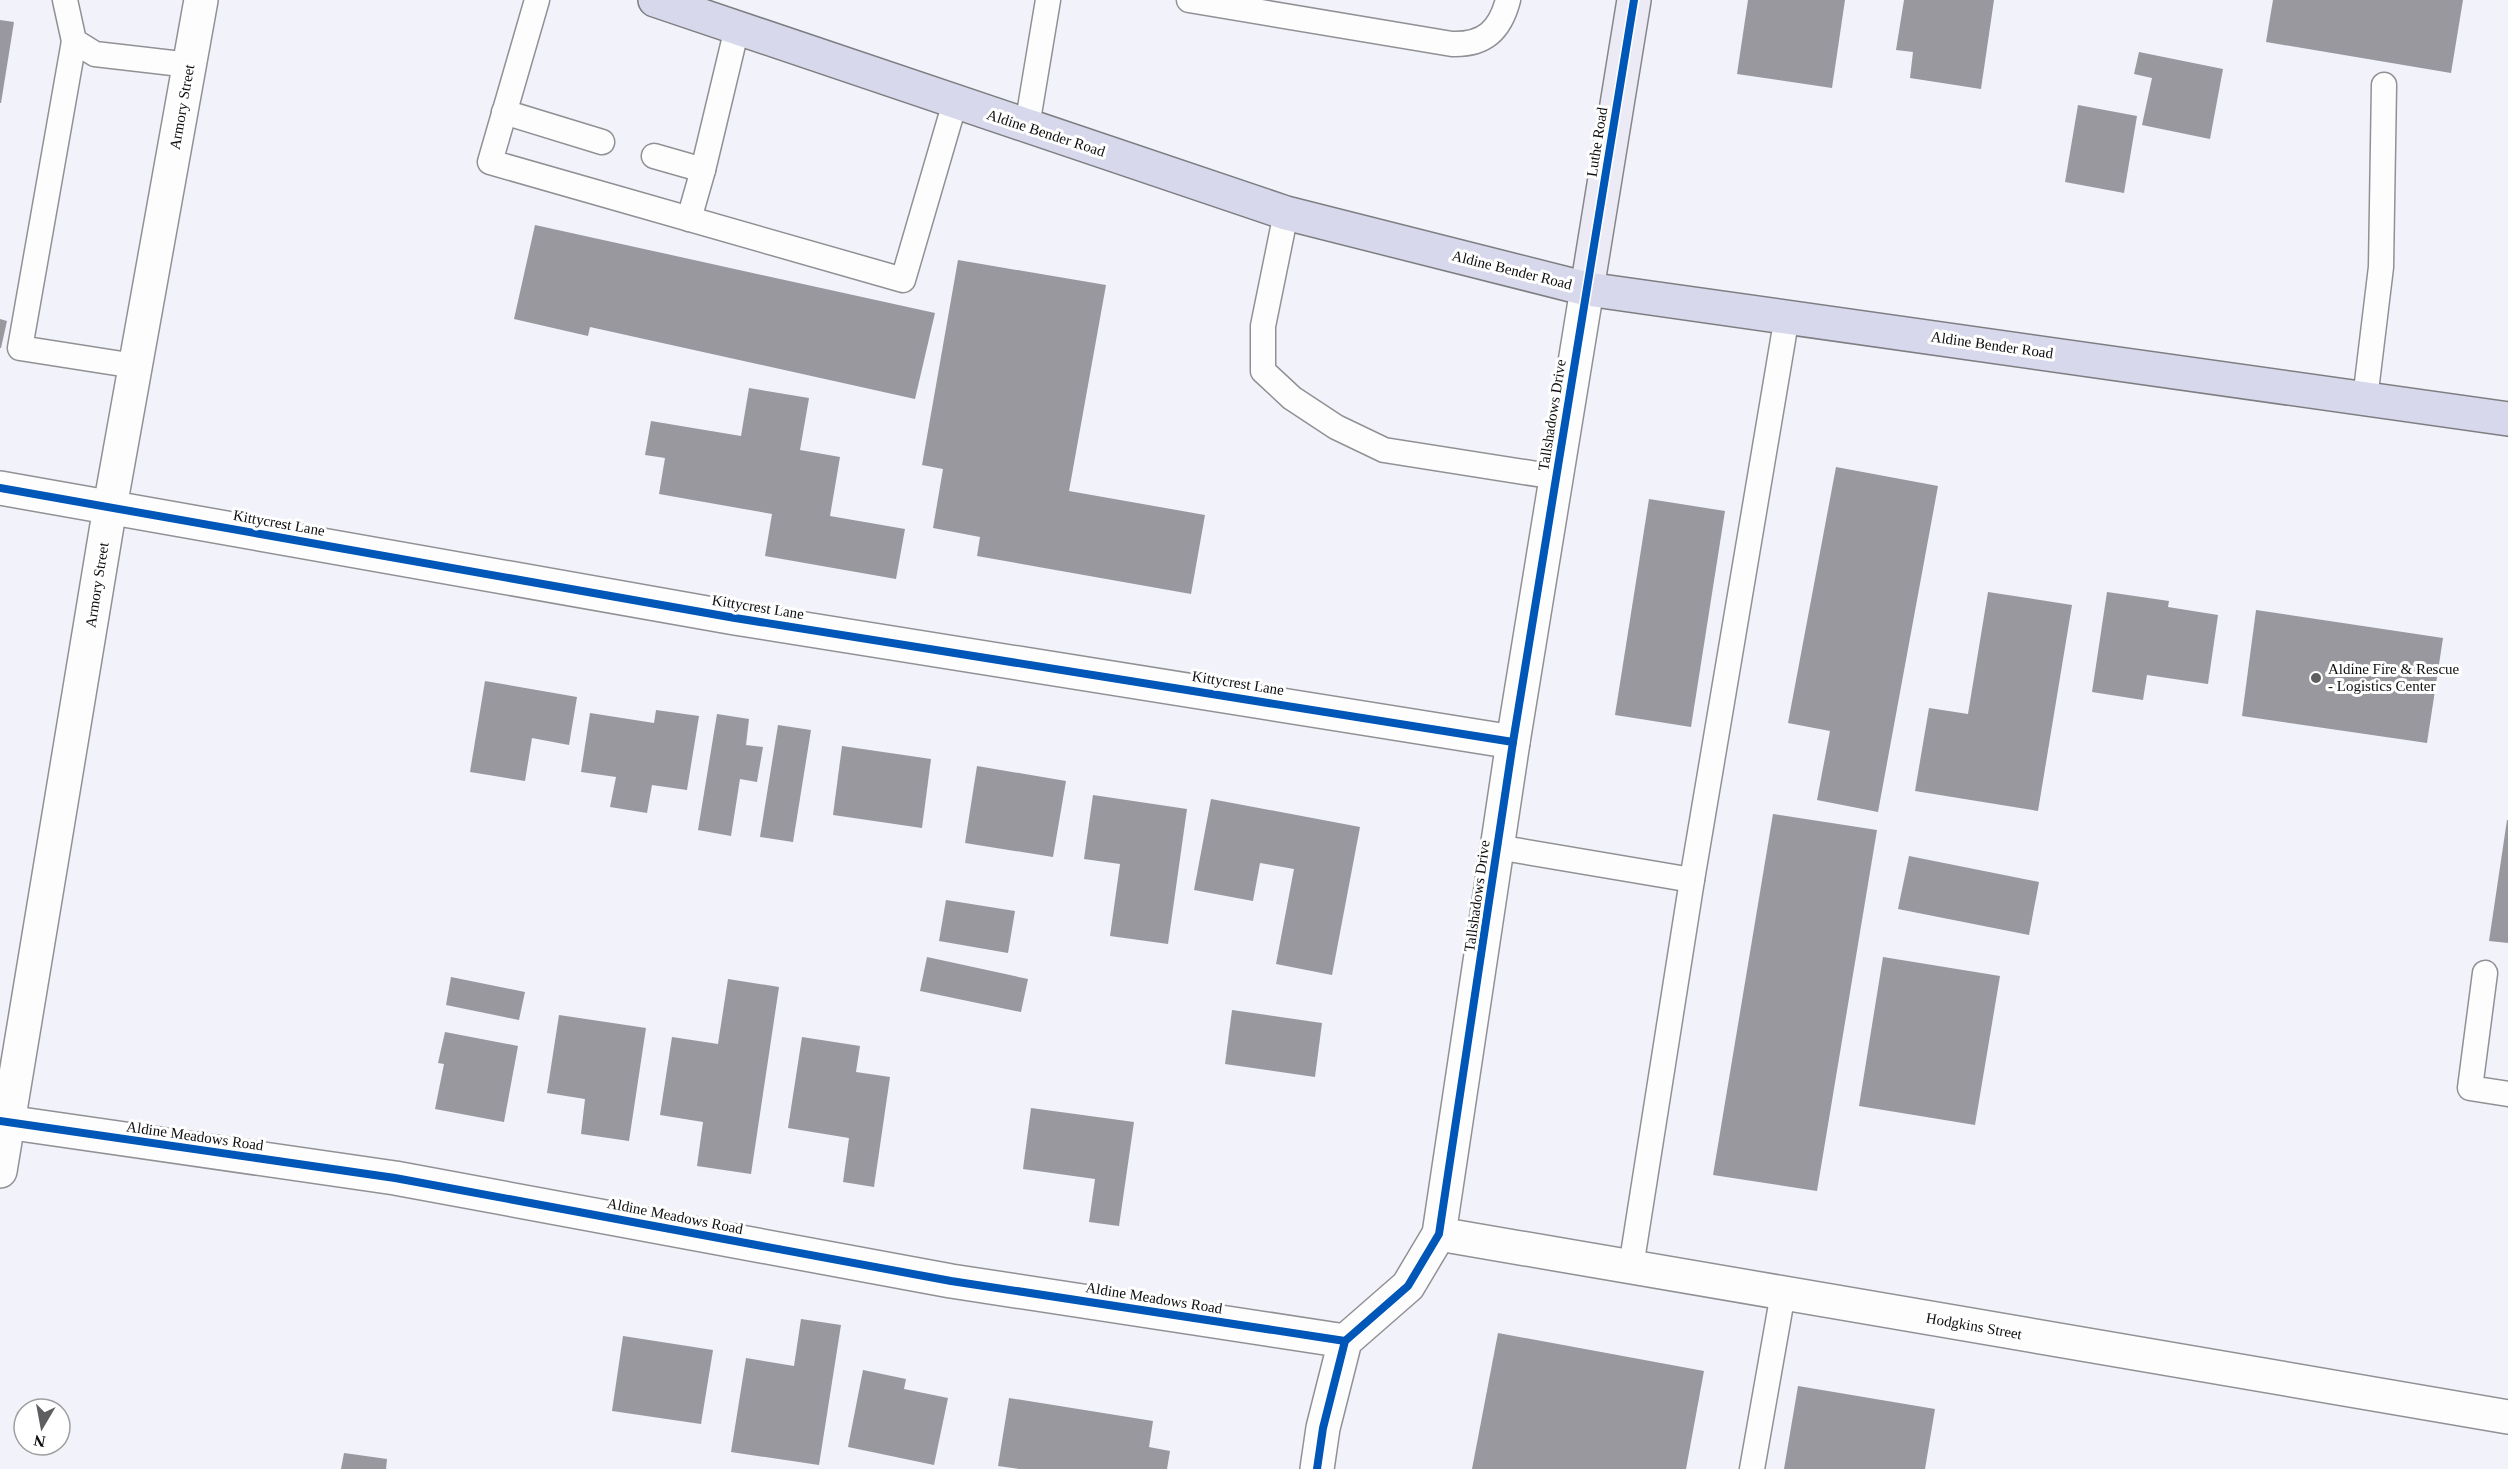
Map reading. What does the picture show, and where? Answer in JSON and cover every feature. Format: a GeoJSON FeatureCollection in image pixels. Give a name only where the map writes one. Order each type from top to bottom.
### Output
{"type":"FeatureCollection","features":[{"type":"Feature","properties":{"kind":"main road","name":"Aldine Bender Road"},"geometry":{"type":"LineString","coordinates":[[655,0],[1286,213],[1587,289],[2508,419]]}},
{"type":"Feature","properties":{"kind":"street","name":"Armory Street"},"geometry":{"type":"LineString","coordinates":[[0,1171],[4,1122],[110,507],[201,0]]}},
{"type":"Feature","properties":{"kind":"street","name":"Luthe Road"},"geometry":{"type":"LineString","coordinates":[[1587,289],[1634,0]]}},
{"type":"Feature","properties":{"kind":"street","name":"Tallshadows Drive"},"geometry":{"type":"LineString","coordinates":[[1345,1341],[1408,1286],[1439,1234],[1513,742],[1587,289]]}},
{"type":"Feature","properties":{"kind":"street","name":"Kittycrest Lane"},"geometry":{"type":"LineString","coordinates":[[0,488],[724,616],[1513,742]]}},
{"type":"Feature","properties":{"kind":"street","name":"Aldine Meadows Road"},"geometry":{"type":"LineString","coordinates":[[4,1122],[395,1178],[951,1281],[1345,1341]]}},
{"type":"Feature","properties":{"kind":"street","name":"Hodgkins Street"},"geometry":{"type":"LineString","coordinates":[[1439,1234],[2508,1418]]}},
{"type":"Feature","properties":{"kind":"street"},"geometry":{"type":"LineString","coordinates":[[1317,1469],[1323,1428],[1345,1341]]}},
{"type":"Feature","properties":{"kind":"lane"},"geometry":{"type":"LineString","coordinates":[[65,0],[74,41],[20,348],[135,366]]}},
{"type":"Feature","properties":{"kind":"lane"},"geometry":{"type":"LineString","coordinates":[[537,0],[490,162],[903,280],[955,102]]}},
{"type":"Feature","properties":{"kind":"lane"},"geometry":{"type":"LineString","coordinates":[[1027,126],[1048,0]]}},
{"type":"Feature","properties":{"kind":"lane"},"geometry":{"type":"LineString","coordinates":[[1189,0],[1468,45],[1497,28],[1508,0]]}},
{"type":"Feature","properties":{"kind":"lane"},"geometry":{"type":"LineString","coordinates":[[689,219],[703,170],[736,28]]}},
{"type":"Feature","properties":{"kind":"lane"},"geometry":{"type":"LineString","coordinates":[[74,41],[95,54],[190,65]]}},
{"type":"Feature","properties":{"kind":"lane"},"geometry":{"type":"LineString","coordinates":[[2365,399],[2381,267],[2384,85]]}},
{"type":"Feature","properties":{"kind":"lane"},"geometry":{"type":"LineString","coordinates":[[504,112],[602,142]]}},
{"type":"Feature","properties":{"kind":"lane"},"geometry":{"type":"LineString","coordinates":[[654,156],[703,170]]}},
{"type":"Feature","properties":{"kind":"lane"},"geometry":{"type":"LineString","coordinates":[[1286,213],[1263,326],[1263,371],[1301,404],[1336,427],[1384,450],[1556,477]]}},
{"type":"Feature","properties":{"kind":"lane"},"geometry":{"type":"LineString","coordinates":[[1631,1267],[1692,880],[1786,316]]}},
{"type":"Feature","properties":{"kind":"lane"},"geometry":{"type":"LineString","coordinates":[[1497,847],[1692,880]]}},
{"type":"Feature","properties":{"kind":"lane"},"geometry":{"type":"LineString","coordinates":[[2485,973],[2470,1088],[2508,1094]]}},
{"type":"Feature","properties":{"kind":"lane"},"geometry":{"type":"LineString","coordinates":[[1752,1469],[1783,1293]]}},
{"type":"Feature","properties":{"kind":"building"},"geometry":{"type":"Polygon","coordinates":[[[1748,0],[1845,0],[1832,88],[1737,74],[1748,0]]]}},
{"type":"Feature","properties":{"kind":"building"},"geometry":{"type":"Polygon","coordinates":[[[1904,0],[1994,0],[1981,89],[1910,78],[1913,52],[1896,50],[1904,0]]]}},
{"type":"Feature","properties":{"kind":"building"},"geometry":{"type":"Polygon","coordinates":[[[2273,0],[2463,0],[2451,73],[2266,42],[2273,0]]]}},
{"type":"Feature","properties":{"kind":"building"},"geometry":{"type":"Polygon","coordinates":[[[0,20],[14,22],[1,103],[0,103],[0,20]]]}},
{"type":"Feature","properties":{"kind":"building"},"geometry":{"type":"Polygon","coordinates":[[[2139,52],[2223,69],[2210,139],[2142,125],[2152,78],[2134,74],[2139,52]]]}},
{"type":"Feature","properties":{"kind":"building"},"geometry":{"type":"Polygon","coordinates":[[[2078,105],[2137,116],[2124,193],[2065,182],[2078,105]]]}},
{"type":"Feature","properties":{"kind":"building"},"geometry":{"type":"Polygon","coordinates":[[[535,225],[935,313],[915,399],[590,327],[588,336],[514,319],[535,225]]]}},
{"type":"Feature","properties":{"kind":"building"},"geometry":{"type":"Polygon","coordinates":[[[958,260],[1106,285],[1069,491],[1205,515],[1191,594],[977,556],[980,537],[933,528],[943,469],[922,465],[958,260]]]}},
{"type":"Feature","properties":{"kind":"building"},"geometry":{"type":"Polygon","coordinates":[[[0,319],[7,321],[1,348],[0,348],[0,319]]]}},
{"type":"Feature","properties":{"kind":"building"},"geometry":{"type":"Polygon","coordinates":[[[749,388],[809,398],[800,450],[840,457],[830,516],[905,529],[896,579],[765,556],[772,514],[659,494],[665,458],[645,455],[651,421],[741,436],[749,388]]]}},
{"type":"Feature","properties":{"kind":"building"},"geometry":{"type":"Polygon","coordinates":[[[1836,467],[1938,486],[1878,812],[1817,800],[1830,731],[1788,723],[1836,467]]]}},
{"type":"Feature","properties":{"kind":"building"},"geometry":{"type":"Polygon","coordinates":[[[1649,499],[1725,511],[1691,727],[1615,715],[1649,499]]]}},
{"type":"Feature","properties":{"kind":"building"},"geometry":{"type":"Polygon","coordinates":[[[1988,592],[2072,605],[2038,811],[1915,791],[1929,708],[1968,714],[1988,592]]]}},
{"type":"Feature","properties":{"kind":"building"},"geometry":{"type":"Polygon","coordinates":[[[2107,592],[2169,601],[2168,607],[2218,615],[2208,684],[2147,675],[2143,700],[2092,692],[2107,592]]]}},
{"type":"Feature","properties":{"kind":"building"},"geometry":{"type":"Polygon","coordinates":[[[2256,610],[2443,638],[2427,743],[2242,716],[2256,610]]]}},
{"type":"Feature","properties":{"kind":"building"},"geometry":{"type":"Polygon","coordinates":[[[485,681],[577,697],[569,745],[532,738],[525,781],[470,772],[485,681]]]}},
{"type":"Feature","properties":{"kind":"building"},"geometry":{"type":"Polygon","coordinates":[[[656,710],[699,716],[687,790],[652,785],[647,813],[610,807],[616,777],[581,772],[590,713],[654,723],[656,710]]]}},
{"type":"Feature","properties":{"kind":"building"},"geometry":{"type":"Polygon","coordinates":[[[717,714],[749,719],[746,745],[763,747],[757,782],[740,779],[731,836],[698,830],[717,714]]]}},
{"type":"Feature","properties":{"kind":"building"},"geometry":{"type":"Polygon","coordinates":[[[778,725],[811,730],[793,842],[760,837],[778,725]]]}},
{"type":"Feature","properties":{"kind":"building"},"geometry":{"type":"Polygon","coordinates":[[[842,746],[931,759],[922,828],[833,815],[842,746]]]}},
{"type":"Feature","properties":{"kind":"building"},"geometry":{"type":"Polygon","coordinates":[[[977,766],[1066,781],[1053,857],[965,843],[977,766]]]}},
{"type":"Feature","properties":{"kind":"building"},"geometry":{"type":"Polygon","coordinates":[[[1093,795],[1187,809],[1168,944],[1110,936],[1120,864],[1084,859],[1093,795]]]}},
{"type":"Feature","properties":{"kind":"building"},"geometry":{"type":"Polygon","coordinates":[[[1211,799],[1360,827],[1332,975],[1276,964],[1294,869],[1260,863],[1253,901],[1194,890],[1211,799]]]}},
{"type":"Feature","properties":{"kind":"building"},"geometry":{"type":"Polygon","coordinates":[[[1773,814],[1877,830],[1817,1191],[1713,1175],[1773,814]]]}},
{"type":"Feature","properties":{"kind":"building"},"geometry":{"type":"Polygon","coordinates":[[[2508,820],[2508,943],[2489,941],[2508,820]]]}},
{"type":"Feature","properties":{"kind":"building"},"geometry":{"type":"Polygon","coordinates":[[[1909,856],[2039,882],[2029,935],[1898,909],[1909,856]]]}},
{"type":"Feature","properties":{"kind":"building"},"geometry":{"type":"Polygon","coordinates":[[[946,900],[1015,911],[1008,953],[939,941],[946,900]]]}},
{"type":"Feature","properties":{"kind":"building"},"geometry":{"type":"Polygon","coordinates":[[[927,957],[1028,979],[1021,1012],[920,991],[927,957]]]}},
{"type":"Feature","properties":{"kind":"building"},"geometry":{"type":"Polygon","coordinates":[[[1883,957],[2000,976],[1975,1125],[1859,1106],[1883,957]]]}},
{"type":"Feature","properties":{"kind":"building"},"geometry":{"type":"Polygon","coordinates":[[[451,977],[525,992],[519,1020],[446,1005],[451,977]]]}},
{"type":"Feature","properties":{"kind":"building"},"geometry":{"type":"Polygon","coordinates":[[[728,979],[779,987],[751,1174],[697,1166],[703,1122],[660,1115],[672,1037],[718,1044],[728,979]]]}},
{"type":"Feature","properties":{"kind":"building"},"geometry":{"type":"Polygon","coordinates":[[[1232,1010],[1322,1023],[1315,1077],[1225,1064],[1232,1010]]]}},
{"type":"Feature","properties":{"kind":"building"},"geometry":{"type":"Polygon","coordinates":[[[559,1015],[646,1028],[629,1141],[581,1134],[585,1099],[547,1093],[559,1015]]]}},
{"type":"Feature","properties":{"kind":"building"},"geometry":{"type":"Polygon","coordinates":[[[445,1032],[518,1046],[504,1122],[435,1109],[444,1064],[438,1063],[445,1032]]]}},
{"type":"Feature","properties":{"kind":"building"},"geometry":{"type":"Polygon","coordinates":[[[802,1037],[860,1046],[856,1072],[890,1077],[874,1187],[843,1182],[849,1138],[788,1128],[802,1037]]]}},
{"type":"Feature","properties":{"kind":"building"},"geometry":{"type":"Polygon","coordinates":[[[1031,1108],[1134,1122],[1119,1226],[1089,1222],[1095,1179],[1023,1169],[1031,1108]]]}},
{"type":"Feature","properties":{"kind":"building"},"geometry":{"type":"Polygon","coordinates":[[[801,1319],[841,1325],[819,1465],[731,1452],[746,1358],[794,1366],[801,1319]]]}},
{"type":"Feature","properties":{"kind":"building"},"geometry":{"type":"Polygon","coordinates":[[[1498,1333],[1704,1371],[1686,1469],[1472,1469],[1498,1333]]]}},
{"type":"Feature","properties":{"kind":"building"},"geometry":{"type":"Polygon","coordinates":[[[623,1336],[713,1350],[701,1424],[612,1411],[623,1336]]]}},
{"type":"Feature","properties":{"kind":"building"},"geometry":{"type":"Polygon","coordinates":[[[863,1370],[906,1379],[904,1389],[948,1398],[934,1465],[848,1447],[863,1370]]]}},
{"type":"Feature","properties":{"kind":"building"},"geometry":{"type":"Polygon","coordinates":[[[1798,1386],[1935,1409],[1925,1469],[1784,1469],[1798,1386]]]}},
{"type":"Feature","properties":{"kind":"building"},"geometry":{"type":"Polygon","coordinates":[[[1009,1398],[1153,1421],[1149,1447],[1170,1451],[1167,1469],[1019,1469],[998,1466],[1009,1398]]]}},
{"type":"Feature","properties":{"kind":"building"},"geometry":{"type":"Polygon","coordinates":[[[344,1453],[387,1459],[386,1469],[341,1469],[344,1453]]]}},
{"type":"Feature","properties":{"kind":"cycle path"},"geometry":{"type":"LineString","coordinates":[[1317,1469],[1323,1428],[1345,1341],[1408,1286],[1439,1234],[1513,742],[1634,0]]}},
{"type":"Feature","properties":{"kind":"cycle path"},"geometry":{"type":"LineString","coordinates":[[0,488],[735,618],[1513,742]]}},
{"type":"Feature","properties":{"kind":"cycle path"},"geometry":{"type":"LineString","coordinates":[[0,1121],[395,1178],[951,1281],[1345,1341]]}},
{"type":"Feature","properties":{"kind":"place","name":"Aldine Fire & Rescue - Logistics Center"},"geometry":{"type":"Point","coordinates":[2316,678]}}]}
